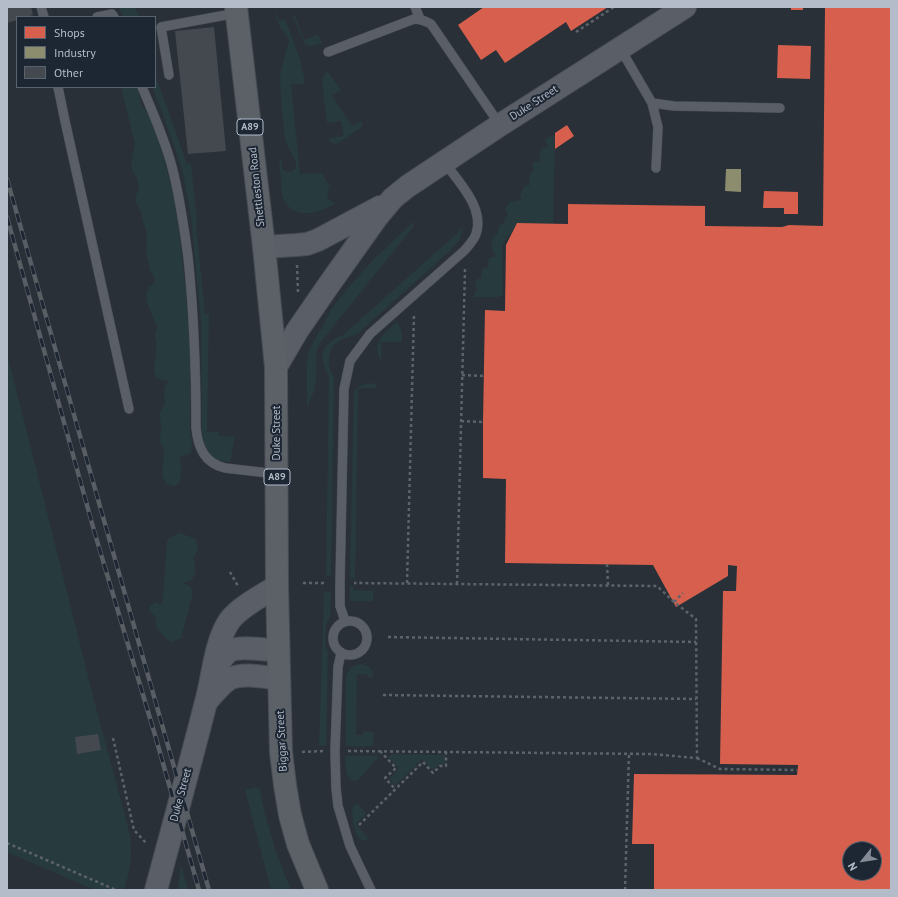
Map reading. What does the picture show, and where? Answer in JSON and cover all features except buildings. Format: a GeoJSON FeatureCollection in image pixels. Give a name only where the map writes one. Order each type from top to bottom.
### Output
{"type":"FeatureCollection","features":[{"type":"Feature","properties":{"kind":"main road","name":"Shettleston Road"},"geometry":{"type":"LineString","coordinates":[[237,10],[276,367]]}},
{"type":"Feature","properties":{"kind":"main road","name":"Duke Street"},"geometry":{"type":"LineString","coordinates":[[276,367],[277,586]]}},
{"type":"Feature","properties":{"kind":"main road","name":"Biggar Street"},"geometry":{"type":"LineString","coordinates":[[277,586],[281,752],[284,785],[298,844],[317,890]]}},
{"type":"Feature","properties":{"kind":"street","name":"Duke Street"},"geometry":{"type":"LineString","coordinates":[[276,367],[297,331],[328,286],[387,204],[393,198],[408,186],[500,125],[685,7]]}},
{"type":"Feature","properties":{"kind":"street","name":"Duke Street"},"geometry":{"type":"LineString","coordinates":[[264,247],[307,244],[318,240],[387,204]]}},
{"type":"Feature","properties":{"kind":"street","name":"Duke Street"},"geometry":{"type":"LineString","coordinates":[[156,890],[207,701],[218,647],[222,636],[230,620],[236,613],[277,586]]}},
{"type":"Feature","properties":{"kind":"street","name":"Duke Street"},"geometry":{"type":"LineString","coordinates":[[214,669],[228,652],[234,649],[241,648],[278,651]]}},
{"type":"Feature","properties":{"kind":"street","name":"Duke Street"},"geometry":{"type":"LineString","coordinates":[[207,701],[223,684],[229,679],[237,676],[279,678]]}},
{"type":"Feature","properties":{"kind":"lane"},"geometry":{"type":"LineString","coordinates":[[415,7],[420,19]]}},
{"type":"Feature","properties":{"kind":"lane"},"geometry":{"type":"LineString","coordinates":[[169,74],[161,27],[237,10]]}},
{"type":"Feature","properties":{"kind":"lane"},"geometry":{"type":"LineString","coordinates":[[102,16],[112,14],[113,16]]}},
{"type":"Feature","properties":{"kind":"lane"},"geometry":{"type":"LineString","coordinates":[[328,52],[414,19],[425,20],[431,24],[500,125]]}},
{"type":"Feature","properties":{"kind":"lane"},"geometry":{"type":"LineString","coordinates":[[620,48],[652,103],[658,127],[656,168]]}},
{"type":"Feature","properties":{"kind":"lane"},"geometry":{"type":"LineString","coordinates":[[58,88],[129,409]]}},
{"type":"Feature","properties":{"kind":"lane"},"geometry":{"type":"LineString","coordinates":[[142,88],[172,166],[184,221],[194,315],[196,428],[200,447],[210,462],[217,466],[277,474]]}},
{"type":"Feature","properties":{"kind":"lane"},"geometry":{"type":"LineString","coordinates":[[652,103],[674,106],[780,108]]}},
{"type":"Feature","properties":{"kind":"lane"},"geometry":{"type":"LineString","coordinates":[[345,621],[340,606],[340,582],[344,389],[350,361],[370,334],[465,250],[472,242],[476,234],[476,214],[472,201],[444,162]]}},
{"type":"Feature","properties":{"kind":"lane"},"geometry":{"type":"LineString","coordinates":[[345,621],[358,622],[365,630],[367,641],[361,651],[356,654],[350,655],[341,653],[333,642],[332,637],[334,631],[337,626],[345,621]]}},
{"type":"Feature","properties":{"kind":"lane"},"geometry":{"type":"LineString","coordinates":[[341,653],[338,667],[335,751],[338,806],[350,846],[371,890]]}},
{"type":"Feature","properties":{"kind":"path"},"geometry":{"type":"LineString","coordinates":[[576,32],[614,7]]}},
{"type":"Feature","properties":{"kind":"path"},"geometry":{"type":"LineString","coordinates":[[457,584],[465,250]]}},
{"type":"Feature","properties":{"kind":"path"},"geometry":{"type":"LineString","coordinates":[[297,261],[298,302],[310,312]]}},
{"type":"Feature","properties":{"kind":"path"},"geometry":{"type":"LineString","coordinates":[[406,584],[414,295]]}},
{"type":"Feature","properties":{"kind":"path"},"geometry":{"type":"LineString","coordinates":[[462,375],[484,376]]}},
{"type":"Feature","properties":{"kind":"path"},"geometry":{"type":"LineString","coordinates":[[461,420],[483,422]]}},
{"type":"Feature","properties":{"kind":"path"},"geometry":{"type":"LineString","coordinates":[[607,564],[608,585]]}},
{"type":"Feature","properties":{"kind":"path"},"geometry":{"type":"LineString","coordinates":[[303,583],[340,582],[657,586],[674,602],[696,619],[697,758]]}},
{"type":"Feature","properties":{"kind":"path"},"geometry":{"type":"LineString","coordinates":[[674,602],[683,593]]}},
{"type":"Feature","properties":{"kind":"path"},"geometry":{"type":"LineString","coordinates":[[388,638],[696,642]]}},
{"type":"Feature","properties":{"kind":"path"},"geometry":{"type":"LineString","coordinates":[[383,695],[696,699]]}},
{"type":"Feature","properties":{"kind":"path"},"geometry":{"type":"LineString","coordinates":[[113,738],[134,830],[164,861]]}},
{"type":"Feature","properties":{"kind":"path"},"geometry":{"type":"LineString","coordinates":[[380,751],[396,768],[385,778],[395,789]]}},
{"type":"Feature","properties":{"kind":"path"},"geometry":{"type":"LineString","coordinates":[[301,753],[380,751],[662,754],[697,758],[720,769],[798,770]]}},
{"type":"Feature","properties":{"kind":"path"},"geometry":{"type":"LineString","coordinates":[[358,825],[422,762],[433,773],[440,766],[446,766],[446,752]]}},
{"type":"Feature","properties":{"kind":"path"},"geometry":{"type":"LineString","coordinates":[[625,890],[630,753]]}},
{"type":"Feature","properties":{"kind":"path"},"geometry":{"type":"LineString","coordinates":[[7,844],[116,890]]}},
{"type":"Feature","properties":{"kind":"green space"},"geometry":{"type":"Polygon","coordinates":[[[119,7],[135,7],[139,16],[123,16],[119,7]]]}},
{"type":"Feature","properties":{"kind":"green space"},"geometry":{"type":"Polygon","coordinates":[[[274,7],[279,21],[285,19],[304,75],[305,83],[291,85],[300,174],[322,173],[330,187],[327,196],[332,202],[337,202],[322,210],[314,212],[298,212],[291,209],[286,204],[282,195],[279,157],[283,161],[281,165],[283,170],[287,172],[291,172],[296,168],[296,162],[285,139],[281,100],[280,75],[289,40],[280,27],[274,7]]]}},
{"type":"Feature","properties":{"kind":"green space"},"geometry":{"type":"Polygon","coordinates":[[[293,16],[295,16],[304,40],[318,35],[322,43],[310,46],[306,45],[293,16]]]}},
{"type":"Feature","properties":{"kind":"green space"},"geometry":{"type":"Polygon","coordinates":[[[328,72],[341,90],[332,96],[352,126],[361,121],[363,124],[362,127],[338,143],[334,144],[330,142],[329,138],[344,136],[341,121],[327,123],[322,82],[324,74],[328,72]]]}},
{"type":"Feature","properties":{"kind":"green space"},"geometry":{"type":"Polygon","coordinates":[[[156,77],[187,164],[191,164],[197,221],[196,232],[205,314],[209,314],[207,432],[219,432],[219,436],[235,437],[230,462],[225,462],[214,458],[208,451],[203,439],[201,321],[191,216],[182,169],[152,88],[156,88],[156,77]]]}},
{"type":"Feature","properties":{"kind":"green space"},"geometry":{"type":"Polygon","coordinates":[[[121,88],[137,88],[142,106],[149,115],[154,126],[173,194],[178,224],[186,291],[190,350],[190,435],[192,445],[191,453],[179,457],[181,477],[179,484],[174,486],[166,483],[162,476],[164,450],[160,441],[161,424],[159,415],[165,404],[164,388],[168,381],[161,380],[156,377],[154,370],[157,344],[155,334],[157,327],[146,296],[149,287],[155,283],[154,276],[150,271],[146,252],[147,233],[135,198],[139,188],[137,178],[133,173],[131,164],[135,144],[121,88]]]}},
{"type":"Feature","properties":{"kind":"green space"},"geometry":{"type":"Polygon","coordinates":[[[555,133],[553,224],[517,223],[502,245],[503,294],[499,297],[474,297],[474,293],[478,289],[476,287],[477,279],[481,278],[482,270],[487,268],[489,258],[496,256],[492,249],[492,239],[493,236],[498,233],[499,226],[505,222],[504,219],[508,215],[505,208],[510,202],[519,200],[522,201],[520,196],[524,187],[530,185],[529,176],[534,170],[533,163],[537,161],[540,162],[540,151],[543,148],[548,147],[545,140],[554,136],[555,133]]]}},
{"type":"Feature","properties":{"kind":"green space"},"geometry":{"type":"Polygon","coordinates":[[[414,221],[413,227],[320,343],[316,353],[316,377],[314,391],[307,409],[307,362],[309,350],[334,305],[374,259],[414,221]]]}},
{"type":"Feature","properties":{"kind":"green space"},"geometry":{"type":"Polygon","coordinates":[[[463,228],[460,239],[451,250],[357,334],[342,339],[332,348],[330,352],[329,365],[334,378],[331,575],[326,576],[329,377],[323,363],[323,352],[330,343],[343,335],[463,228]]]}},
{"type":"Feature","properties":{"kind":"green space"},"geometry":{"type":"Polygon","coordinates":[[[397,322],[402,331],[402,342],[381,342],[381,360],[384,360],[381,361],[377,349],[378,343],[380,339],[397,322]]]}},
{"type":"Feature","properties":{"kind":"green space"},"geometry":{"type":"Polygon","coordinates":[[[7,353],[93,696],[130,836],[131,859],[124,890],[95,890],[7,852],[7,353]]]}},
{"type":"Feature","properties":{"kind":"green space"},"geometry":{"type":"Polygon","coordinates":[[[369,383],[376,384],[377,388],[358,388],[355,578],[350,578],[354,394],[356,389],[361,385],[369,383]]]}},
{"type":"Feature","properties":{"kind":"green space"},"geometry":{"type":"Polygon","coordinates":[[[180,533],[196,539],[198,550],[193,558],[195,564],[194,577],[189,581],[182,583],[190,586],[193,593],[181,638],[171,642],[160,631],[156,625],[156,617],[149,611],[150,606],[156,602],[161,605],[163,597],[167,541],[171,537],[180,533]]]}},
{"type":"Feature","properties":{"kind":"green space"},"geometry":{"type":"Polygon","coordinates":[[[350,586],[353,586],[353,590],[373,591],[373,601],[350,601],[350,586]]]}},
{"type":"Feature","properties":{"kind":"green space"},"geometry":{"type":"Polygon","coordinates":[[[324,592],[331,592],[330,616],[325,634],[328,655],[326,746],[319,746],[324,592]]]}},
{"type":"Feature","properties":{"kind":"green space"},"geometry":{"type":"Polygon","coordinates":[[[361,664],[370,668],[373,672],[373,677],[368,677],[367,674],[357,674],[356,735],[363,735],[363,732],[374,732],[373,746],[346,746],[346,678],[351,668],[355,665],[361,664]]]}},
{"type":"Feature","properties":{"kind":"green space"},"geometry":{"type":"Polygon","coordinates":[[[391,754],[445,755],[445,764],[440,764],[433,770],[422,759],[395,786],[389,779],[399,768],[388,757],[391,754]]]}},
{"type":"Feature","properties":{"kind":"green space"},"geometry":{"type":"Polygon","coordinates":[[[345,756],[379,757],[358,780],[354,781],[347,774],[345,756]]]}},
{"type":"Feature","properties":{"kind":"green space"},"geometry":{"type":"Polygon","coordinates":[[[259,787],[272,839],[291,890],[271,890],[245,790],[259,787]]]}},
{"type":"Feature","properties":{"kind":"green space"},"geometry":{"type":"Polygon","coordinates":[[[357,803],[366,813],[356,824],[368,838],[367,840],[360,839],[355,829],[352,810],[354,805],[357,803]]]}},
{"type":"Feature","properties":{"kind":"green space"},"geometry":{"type":"Polygon","coordinates":[[[181,866],[188,890],[178,890],[181,866]]]}},
{"type":"Feature","properties":{"kind":"railway"},"geometry":{"type":"LineString","coordinates":[[7,179],[209,890]]}},
{"type":"Feature","properties":{"kind":"railway"},"geometry":{"type":"LineString","coordinates":[[7,217],[95,534],[155,735],[199,890]]}}]}
